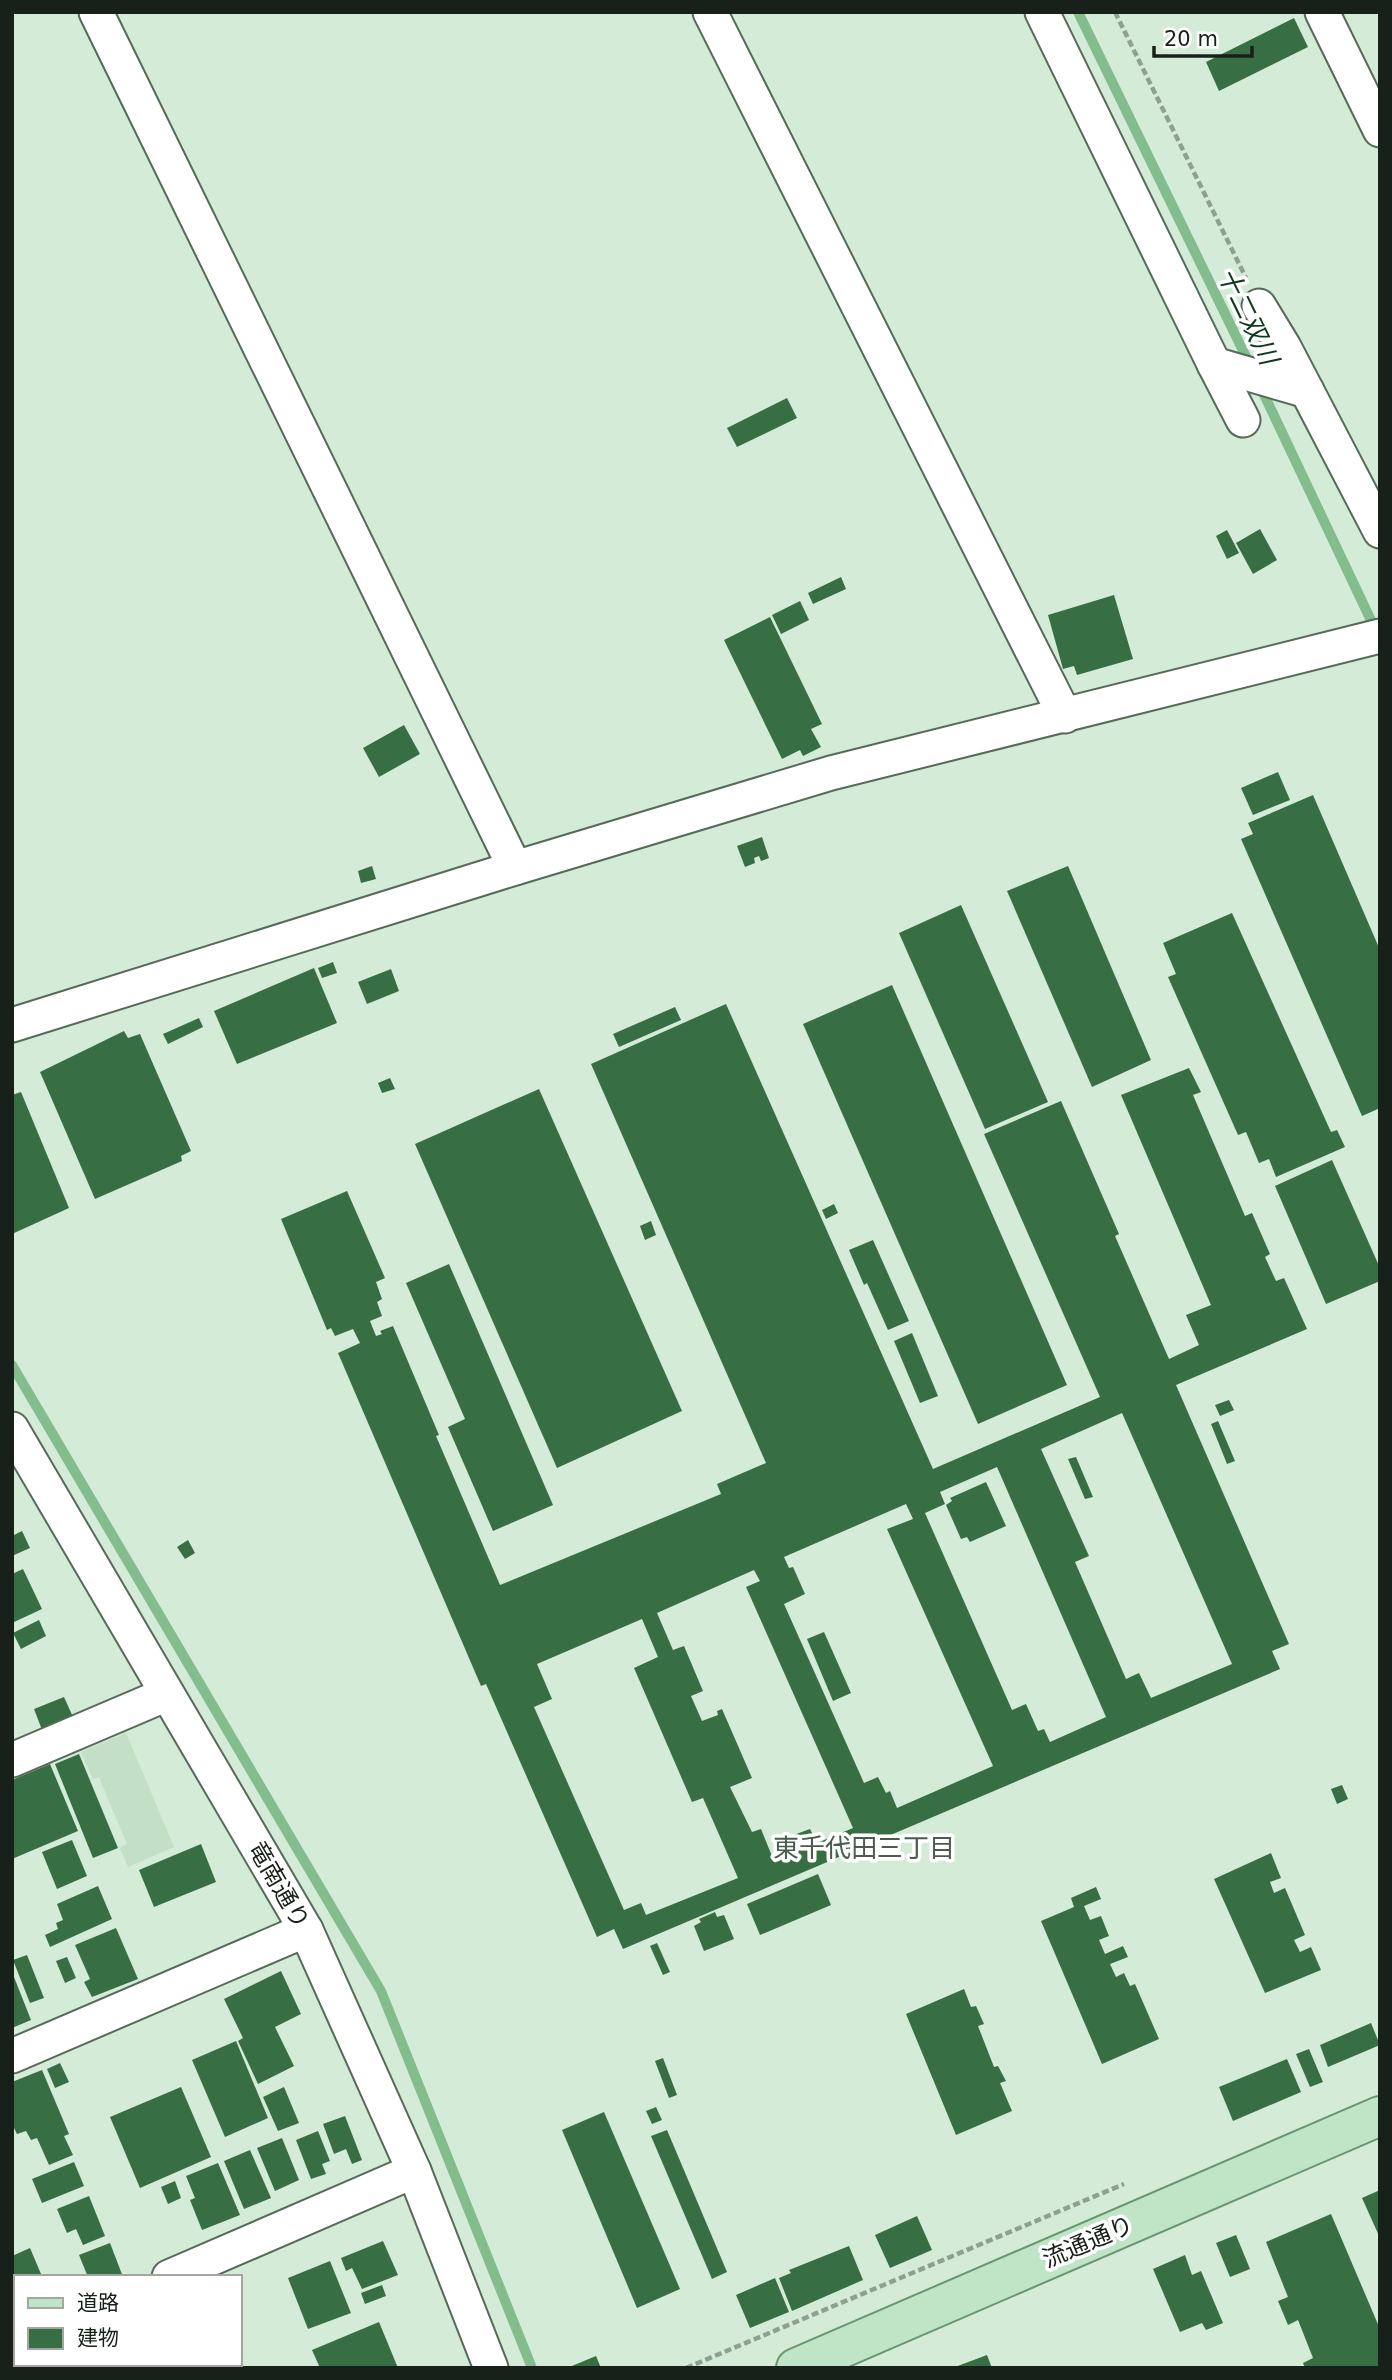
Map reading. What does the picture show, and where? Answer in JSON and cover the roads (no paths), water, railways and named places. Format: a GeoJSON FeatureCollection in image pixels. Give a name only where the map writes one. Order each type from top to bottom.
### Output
{"type":"FeatureCollection","features":[{"type":"Feature","properties":{"kind":"main road","name":"流通通り"},"geometry":{"type":"LineString","coordinates":[[796,2368],[1380,2116]]}},
{"type":"Feature","properties":{"kind":"street"},"geometry":{"type":"LineString","coordinates":[[96,12],[515,869]]}},
{"type":"Feature","properties":{"kind":"street"},"geometry":{"type":"LineString","coordinates":[[710,12],[1065,716]]}},
{"type":"Feature","properties":{"kind":"street"},"geometry":{"type":"LineString","coordinates":[[1042,12],[1214,364],[1244,419]]}},
{"type":"Feature","properties":{"kind":"street"},"geometry":{"type":"LineString","coordinates":[[1322,12],[1380,130]]}},
{"type":"Feature","properties":{"kind":"street"},"geometry":{"type":"LineString","coordinates":[[1259,306],[1284,347],[1380,531]]}},
{"type":"Feature","properties":{"kind":"street"},"geometry":{"type":"LineString","coordinates":[[1214,364],[1307,391]]}},
{"type":"Feature","properties":{"kind":"street"},"geometry":{"type":"LineString","coordinates":[[12,1025],[831,773],[1373,638]]}},
{"type":"Feature","properties":{"kind":"street","name":"竜南通り"},"geometry":{"type":"LineString","coordinates":[[12,1429],[21,1463],[167,1694],[306,1930],[414,2171],[491,2368]]}},
{"type":"Feature","properties":{"kind":"street"},"geometry":{"type":"LineString","coordinates":[[12,1760],[167,1694]]}},
{"type":"Feature","properties":{"kind":"street"},"geometry":{"type":"LineString","coordinates":[[12,2056],[306,1930]]}},
{"type":"Feature","properties":{"kind":"street"},"geometry":{"type":"LineString","coordinates":[[174,2275],[414,2171]]}},
{"type":"Feature","properties":{"kind":"waterway","name":"十二双川"},"geometry":{"type":"LineString","coordinates":[[1078,12],[1251,367]]}},
{"type":"Feature","properties":{"kind":"waterway","name":"十二双川"},"geometry":{"type":"LineString","coordinates":[[1259,384],[1377,633]]}},
{"type":"Feature","properties":{"kind":"waterway"},"geometry":{"type":"LineString","coordinates":[[12,1365],[381,1991],[532,2368]]}},
{"type":"Feature","properties":{"kind":"district","name":"東千代田三丁目"},"geometry":{"type":"Point","coordinates":[864,1848]}}]}
